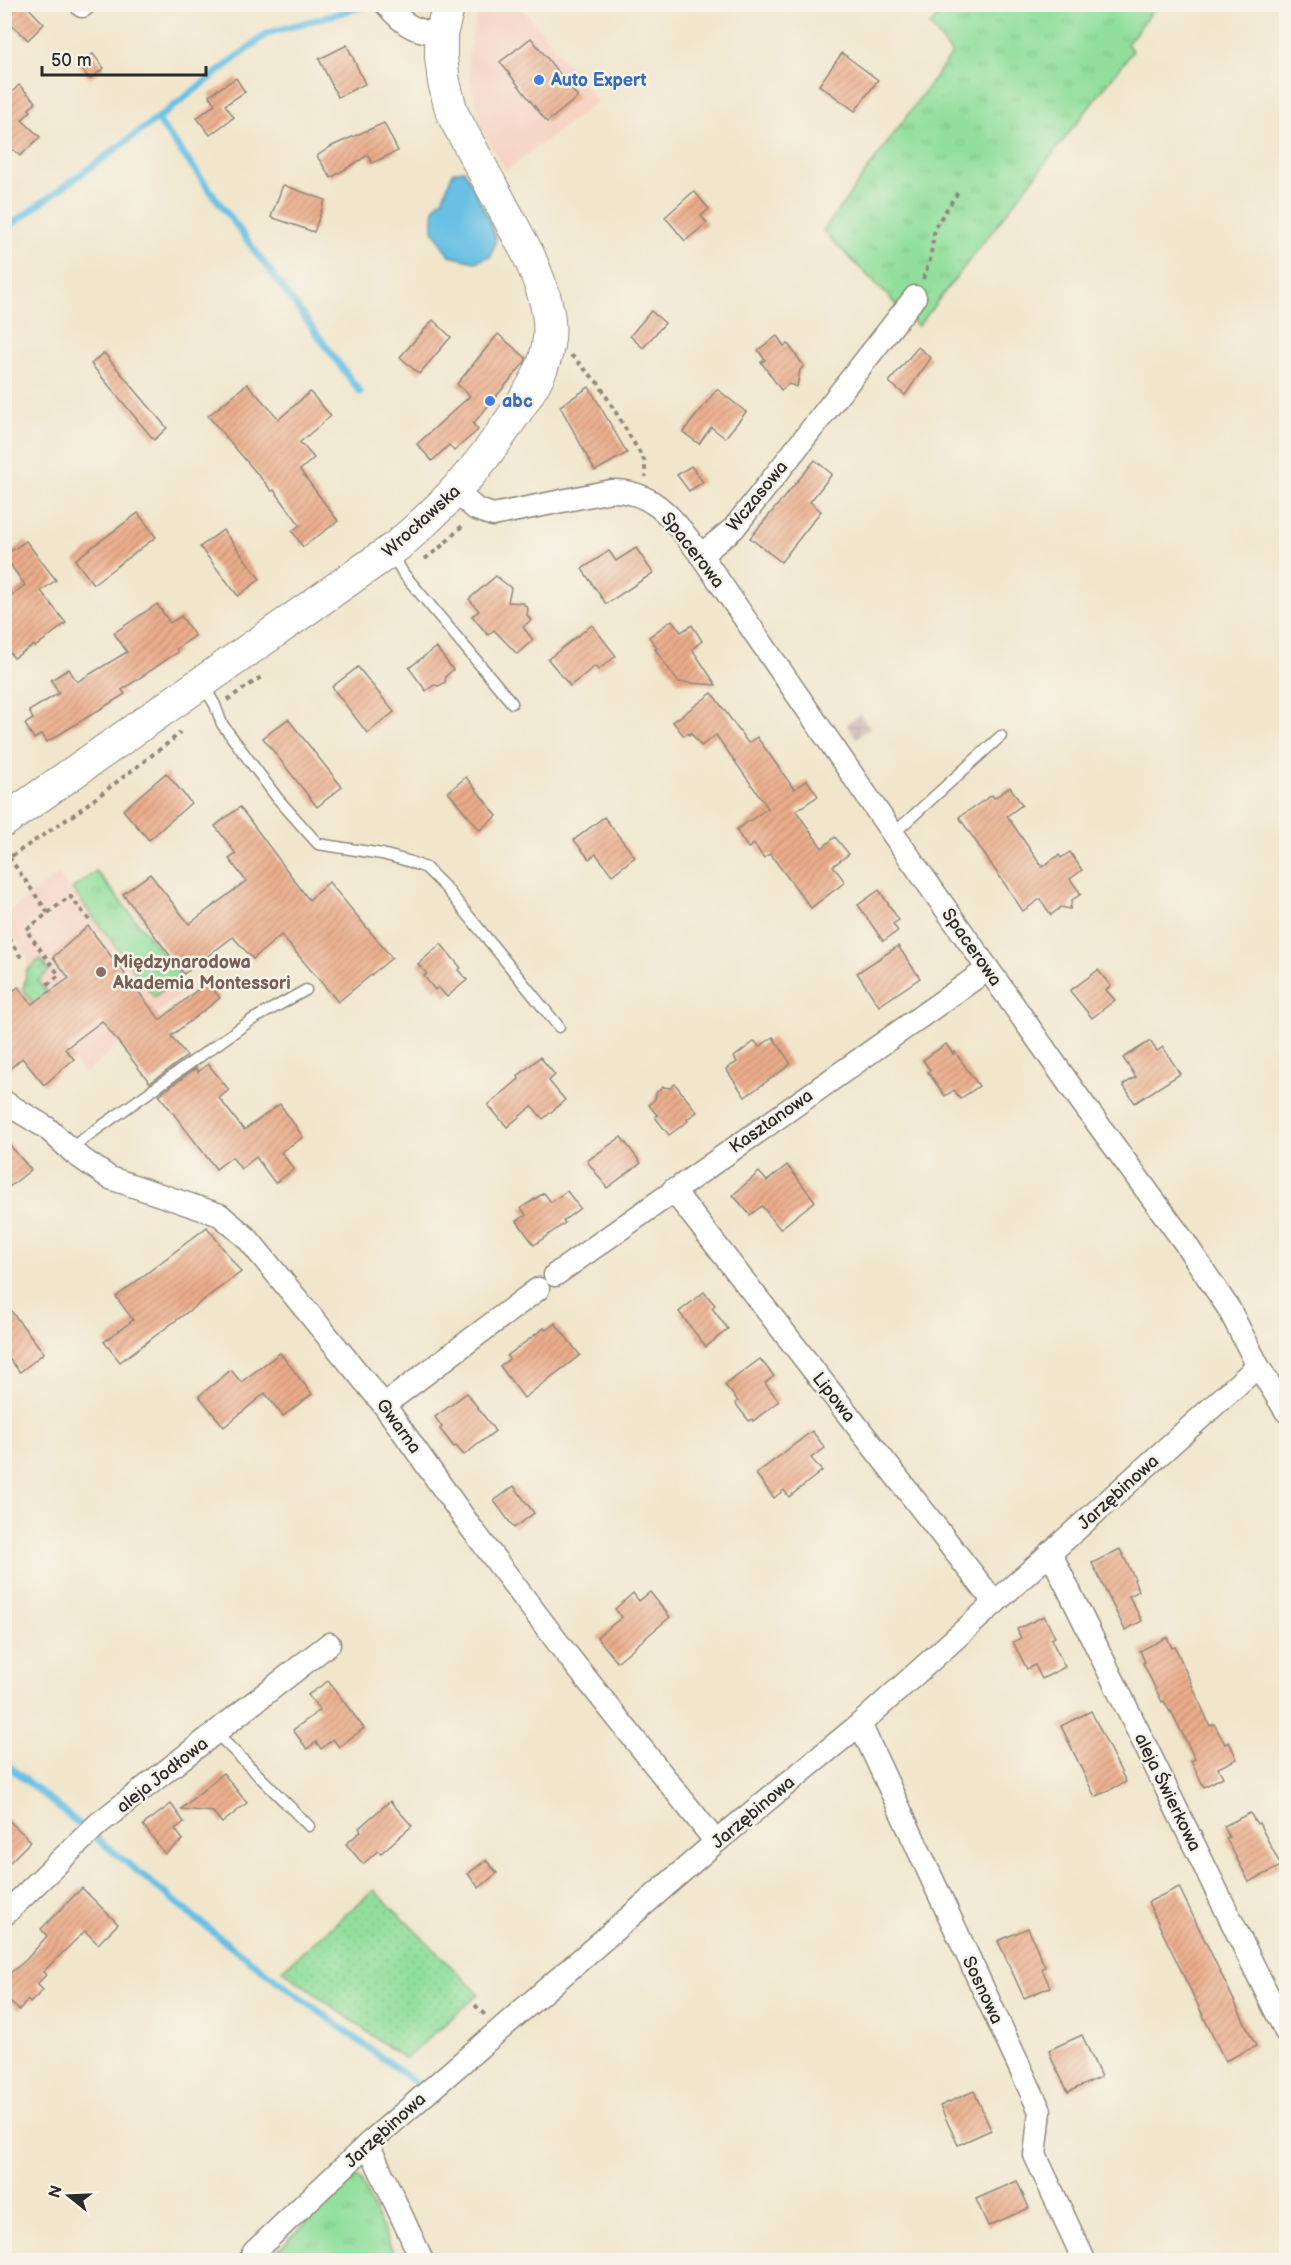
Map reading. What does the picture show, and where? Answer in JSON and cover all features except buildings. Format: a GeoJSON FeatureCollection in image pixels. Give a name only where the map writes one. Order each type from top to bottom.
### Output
{"type":"FeatureCollection","features":[{"type":"Feature","properties":{"kind":"street"},"geometry":{"type":"LineString","coordinates":[[386,4],[404,23],[418,31],[441,34]]}},
{"type":"Feature","properties":{"kind":"street","name":"Wrocławska"},"geometry":{"type":"LineString","coordinates":[[4,821],[209,694],[396,562],[434,514],[463,505],[501,435],[528,394],[541,370],[550,325],[538,276],[528,254],[452,113],[444,82],[441,34],[449,4]]}},
{"type":"Feature","properties":{"kind":"street","name":"Wczasowa"},"geometry":{"type":"LineString","coordinates":[[701,555],[734,528],[915,297]]}},
{"type":"Feature","properties":{"kind":"street","name":"Spacerowa"},"geometry":{"type":"LineString","coordinates":[[463,505],[493,515],[611,490],[627,490],[643,495],[668,514],[701,555],[893,834],[1183,1240],[1229,1308],[1258,1366],[1287,1411]]}},
{"type":"Feature","properties":{"kind":"street","name":"Kasztanowa"},"geometry":{"type":"LineString","coordinates":[[384,1405],[546,1282],[673,1190],[988,969]]}},
{"type":"Feature","properties":{"kind":"street","name":"Gwarna"},"geometry":{"type":"LineString","coordinates":[[4,1102],[47,1128],[69,1149],[110,1178],[220,1215],[247,1238],[384,1405],[472,1529],[551,1633],[716,1842]]}},
{"type":"Feature","properties":{"kind":"street","name":"Lipowa"},"geometry":{"type":"LineString","coordinates":[[673,1190],[995,1603]]}},
{"type":"Feature","properties":{"kind":"street","name":"Jarzębinowa"},"geometry":{"type":"LineString","coordinates":[[250,2260],[254,2252],[368,2144],[716,1842],[860,1724],[1258,1366]]}},
{"type":"Feature","properties":{"kind":"street","name":"aleja Świerkowa"},"geometry":{"type":"LineString","coordinates":[[1050,1552],[1287,2032]]}},
{"type":"Feature","properties":{"kind":"street","name":"aleja Jodłowa"},"geometry":{"type":"LineString","coordinates":[[4,1915],[98,1824],[329,1644]]}},
{"type":"Feature","properties":{"kind":"street","name":"Sosnowa"},"geometry":{"type":"LineString","coordinates":[[860,1724],[1040,2111],[1035,2156],[1084,2260]]}},
{"type":"Feature","properties":{"kind":"street"},"geometry":{"type":"LineString","coordinates":[[368,2144],[422,2260]]}},
{"type":"Feature","properties":{"kind":"lane"},"geometry":{"type":"LineString","coordinates":[[396,562],[512,703]]}},
{"type":"Feature","properties":{"kind":"lane"},"geometry":{"type":"LineString","coordinates":[[209,694],[222,724],[278,800],[318,844],[382,854],[426,867],[559,1027]]}},
{"type":"Feature","properties":{"kind":"lane"},"geometry":{"type":"LineString","coordinates":[[893,834],[1001,736]]}},
{"type":"Feature","properties":{"kind":"lane"},"geometry":{"type":"LineString","coordinates":[[69,1149],[250,1021],[306,990]]}},
{"type":"Feature","properties":{"kind":"lane"},"geometry":{"type":"LineString","coordinates":[[216,1733],[309,1826]]}},
{"type":"Feature","properties":{"kind":"path"},"geometry":{"type":"LineString","coordinates":[[915,297],[930,260],[935,227],[958,192]]}},
{"type":"Feature","properties":{"kind":"path"},"geometry":{"type":"LineString","coordinates":[[546,351],[573,356],[599,384],[644,460],[646,479],[643,495]]}},
{"type":"Feature","properties":{"kind":"path"},"geometry":{"type":"LineString","coordinates":[[396,562],[437,550],[455,534],[463,505]]}},
{"type":"Feature","properties":{"kind":"path"},"geometry":{"type":"LineString","coordinates":[[4,861],[72,816],[172,740],[209,694],[232,697],[270,670]]}},
{"type":"Feature","properties":{"kind":"path"},"geometry":{"type":"LineString","coordinates":[[4,850],[48,913]]}},
{"type":"Feature","properties":{"kind":"path"},"geometry":{"type":"LineString","coordinates":[[47,985],[59,975],[26,930],[70,896],[90,921]]}},
{"type":"Feature","properties":{"kind":"path"},"geometry":{"type":"LineString","coordinates":[[4,931],[22,959]]}},
{"type":"Feature","properties":{"kind":"shaded area"},"geometry":{"type":"Polygon","coordinates":[[[479,5],[520,5],[597,102],[506,171],[481,129],[467,60],[479,5]]]}},
{"type":"Feature","properties":{"kind":"shaded area"},"geometry":{"type":"Polygon","coordinates":[[[860,714],[870,728],[856,738],[846,724],[860,714]]]}},
{"type":"Feature","properties":{"kind":"shaded area","name":"Międzynarodowa Akademia Montessori"},"geometry":{"type":"Polygon","coordinates":[[[59,874],[70,891],[95,876],[189,987],[84,1074],[22,990],[28,957],[5,924],[5,914],[59,874]]]}},
{"type":"Feature","properties":{"kind":"green space"},"geometry":{"type":"Polygon","coordinates":[[[949,5],[1157,5],[1127,44],[1133,51],[918,326],[823,231],[952,54],[930,25],[949,5]]]}},
{"type":"Feature","properties":{"kind":"green space"},"geometry":{"type":"Polygon","coordinates":[[[96,871],[181,976],[154,997],[72,889],[96,871]]]}},
{"type":"Feature","properties":{"kind":"green space"},"geometry":{"type":"Polygon","coordinates":[[[40,959],[49,971],[38,981],[80,1036],[66,1047],[23,989],[27,971],[40,959]]]}},
{"type":"Feature","properties":{"kind":"green space"},"geometry":{"type":"Polygon","coordinates":[[[374,1890],[479,1994],[405,2059],[282,1970],[374,1890]]]}},
{"type":"Feature","properties":{"kind":"green space"},"geometry":{"type":"Polygon","coordinates":[[[359,2177],[397,2260],[267,2260],[352,2180],[359,2177]]]}},
{"type":"Feature","properties":{"kind":"water"},"geometry":{"type":"Polygon","coordinates":[[[464,170],[488,217],[496,239],[491,256],[475,262],[450,256],[433,230],[435,206],[443,198],[453,172],[464,170]]]}},
{"type":"Feature","properties":{"kind":"waterway"},"geometry":{"type":"LineString","coordinates":[[4,230],[157,119],[268,33],[365,6]]}},
{"type":"Feature","properties":{"kind":"waterway"},"geometry":{"type":"LineString","coordinates":[[157,119],[360,392]]}},
{"type":"Feature","properties":{"kind":"waterway"},"geometry":{"type":"LineString","coordinates":[[11,1768],[84,1828]]}},
{"type":"Feature","properties":{"kind":"waterway"},"geometry":{"type":"LineString","coordinates":[[96,1838],[229,1945],[415,2082]]}},
{"type":"Feature","properties":{"kind":"place","name":"Auto Expert"},"geometry":{"type":"Point","coordinates":[539,80]}},
{"type":"Feature","properties":{"kind":"place","name":"abc"},"geometry":{"type":"Point","coordinates":[490,401]}},
{"type":"Feature","properties":{"kind":"place","name":"Międzynarodowa Akademia Montessori"},"geometry":{"type":"Point","coordinates":[101,972]}}]}
